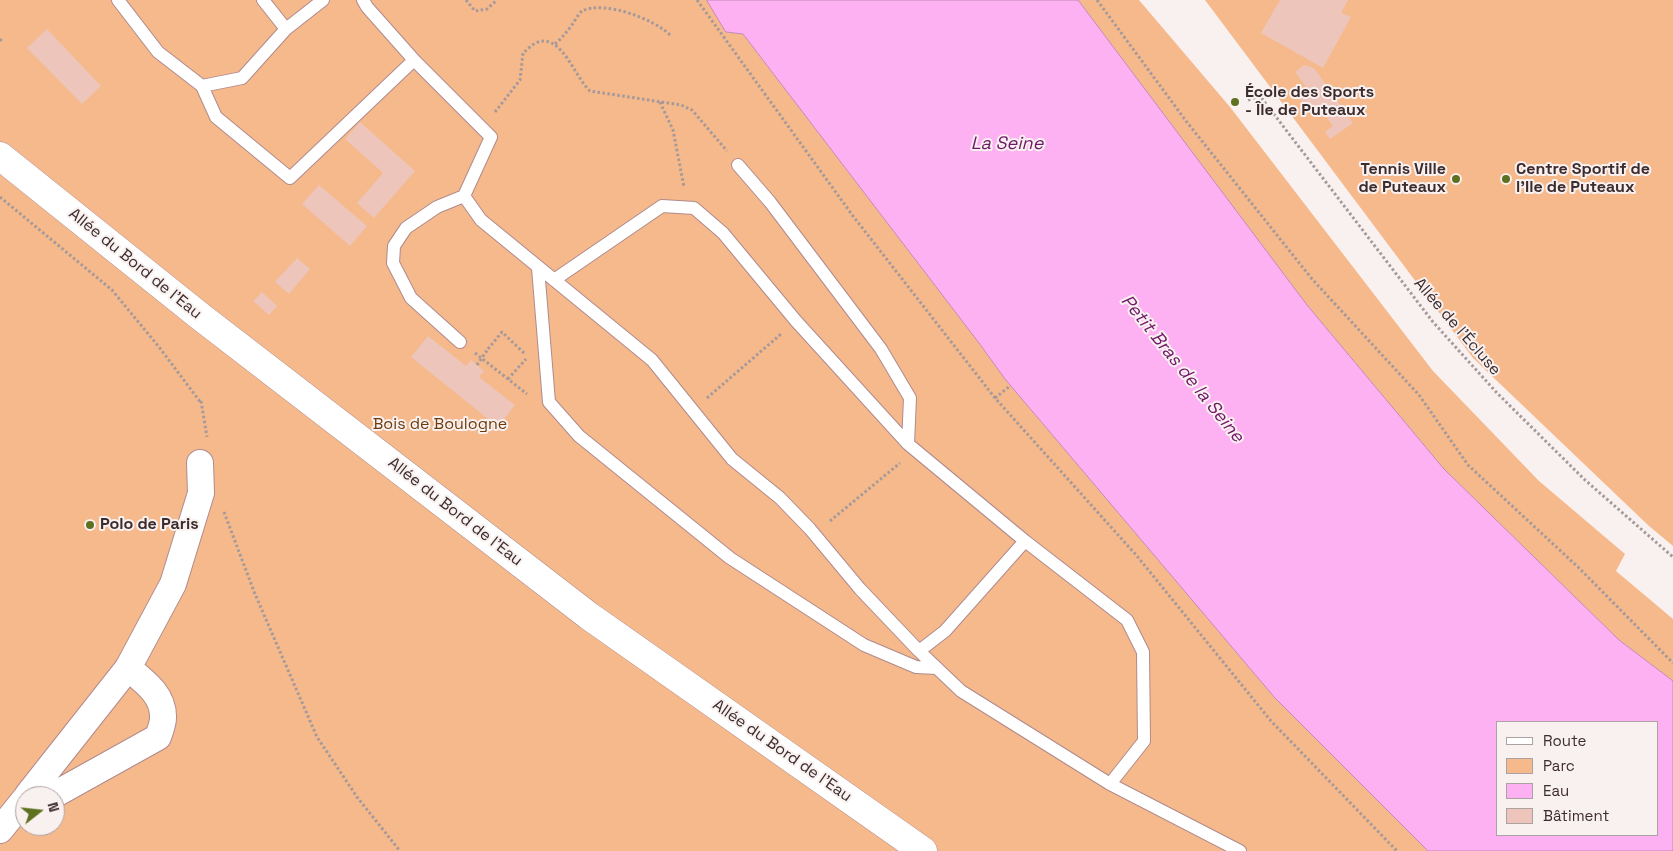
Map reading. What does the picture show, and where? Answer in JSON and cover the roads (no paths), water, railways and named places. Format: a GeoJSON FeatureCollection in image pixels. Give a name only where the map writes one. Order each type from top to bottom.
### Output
{"type":"FeatureCollection","features":[{"type":"Feature","properties":{"kind":"main road","name":"Allée du Bord de l'Eau"},"geometry":{"type":"LineString","coordinates":[[0,156],[201,317],[589,616],[923,851]]}},
{"type":"Feature","properties":{"kind":"street"},"geometry":{"type":"LineString","coordinates":[[35,786],[128,668],[173,584],[200,493],[204,451]]}},
{"type":"Feature","properties":{"kind":"street"},"geometry":{"type":"LineString","coordinates":[[65,789],[158,737],[163,718],[160,698],[128,668]]}},
{"type":"Feature","properties":{"kind":"lane"},"geometry":{"type":"LineString","coordinates":[[118,0],[158,52],[202,86],[216,117],[290,178],[414,60]]}},
{"type":"Feature","properties":{"kind":"lane"},"geometry":{"type":"LineString","coordinates":[[263,0],[286,29]]}},
{"type":"Feature","properties":{"kind":"lane"},"geometry":{"type":"LineString","coordinates":[[202,86],[242,78],[286,29],[323,0]]}},
{"type":"Feature","properties":{"kind":"lane"},"geometry":{"type":"LineString","coordinates":[[363,0],[414,60],[491,137],[464,196],[437,207],[406,228],[394,246],[393,263],[411,298],[460,342]]}},
{"type":"Feature","properties":{"kind":"lane"},"geometry":{"type":"LineString","coordinates":[[738,165],[770,202],[881,348],[910,398],[912,447]]}},
{"type":"Feature","properties":{"kind":"lane"},"geometry":{"type":"LineString","coordinates":[[464,196],[480,220],[652,360],[732,459],[780,498],[814,534],[860,589],[919,651],[962,691],[1110,784],[1240,851]]}},
{"type":"Feature","properties":{"kind":"lane"},"geometry":{"type":"LineString","coordinates":[[554,280],[662,206],[694,208],[723,233],[796,321],[912,447],[1025,541],[1127,620],[1143,652],[1144,741],[1110,784]]}},
{"type":"Feature","properties":{"kind":"lane"},"geometry":{"type":"LineString","coordinates":[[538,268],[549,402],[579,436],[730,558],[864,646],[916,667],[937,668]]}},
{"type":"Feature","properties":{"kind":"lane"},"geometry":{"type":"LineString","coordinates":[[919,651],[945,631],[1025,541]]}},
{"type":"Feature","properties":{"kind":"water","name":"La Seine"},"geometry":{"type":"Polygon","coordinates":[[[707,0],[1078,0],[1307,305],[1444,469],[1619,640],[1673,681],[1673,851],[1428,851],[1275,698],[1005,379],[743,34],[726,32],[707,0]]]}},
{"type":"Feature","properties":{"kind":"place","name":"École des Sports - Île de Puteaux"},"geometry":{"type":"Point","coordinates":[1235,102]}},
{"type":"Feature","properties":{"kind":"place","name":"Tennis Ville de Puteaux"},"geometry":{"type":"Point","coordinates":[1456,179]}},
{"type":"Feature","properties":{"kind":"place","name":"Centre Sportif de l'Ile de Puteaux"},"geometry":{"type":"Point","coordinates":[1506,179]}},
{"type":"Feature","properties":{"kind":"place","name":"Polo de Paris"},"geometry":{"type":"Point","coordinates":[90,525]}},
{"type":"Feature","properties":{"kind":"water label","name":"Petit Bras de la Seine"},"geometry":{"type":"Point","coordinates":[1182,369]}},
{"type":"Feature","properties":{"kind":"park label","name":"Bois de Boulogne"},"geometry":{"type":"Point","coordinates":[440,425]}}]}
